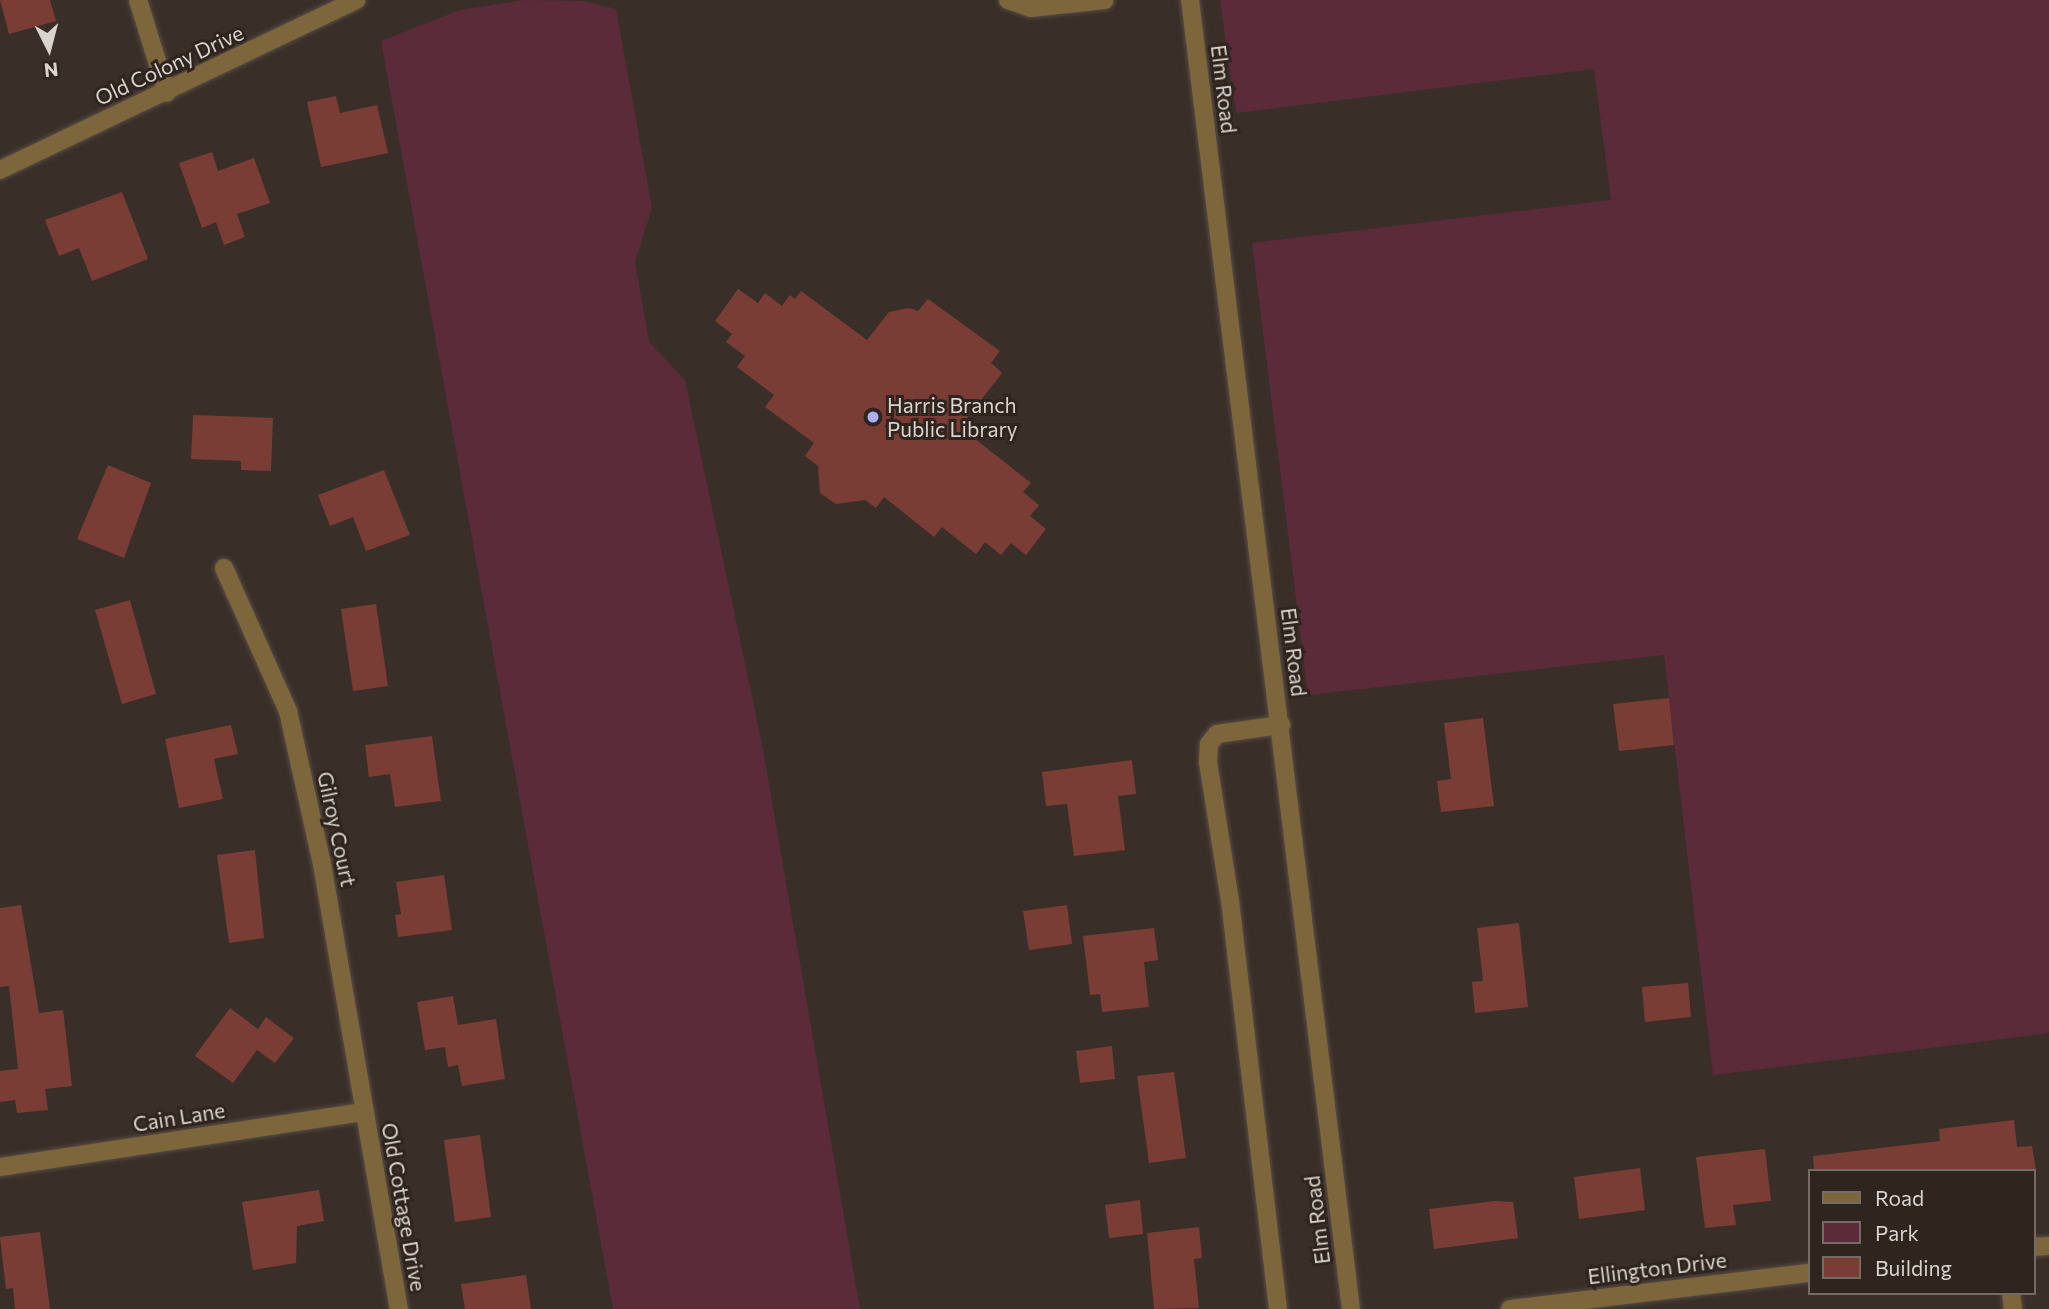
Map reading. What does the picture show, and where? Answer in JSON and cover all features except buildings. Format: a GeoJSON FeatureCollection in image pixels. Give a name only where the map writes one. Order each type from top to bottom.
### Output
{"type":"FeatureCollection","features":[{"type":"Feature","properties":{"kind":"street"},"geometry":{"type":"LineString","coordinates":[[138,0],[167,93]]}},
{"type":"Feature","properties":{"kind":"street","name":"Old Colony Drive"},"geometry":{"type":"LineString","coordinates":[[0,170],[167,93],[357,0]]}},
{"type":"Feature","properties":{"kind":"street"},"geometry":{"type":"LineString","coordinates":[[1007,0],[1031,8],[1105,0]]}},
{"type":"Feature","properties":{"kind":"street","name":"Elm Road"},"geometry":{"type":"LineString","coordinates":[[1190,0],[1351,1309]]}},
{"type":"Feature","properties":{"kind":"street","name":"Gilroy Court"},"geometry":{"type":"LineString","coordinates":[[224,568],[288,710],[322,864],[365,1112]]}},
{"type":"Feature","properties":{"kind":"street"},"geometry":{"type":"LineString","coordinates":[[1278,1309],[1230,901],[1208,762],[1209,744],[1217,734],[1280,725]]}},
{"type":"Feature","properties":{"kind":"street","name":"Cain Lane"},"geometry":{"type":"LineString","coordinates":[[0,1167],[365,1112]]}},
{"type":"Feature","properties":{"kind":"street","name":"Old Cottage Drive"},"geometry":{"type":"LineString","coordinates":[[365,1112],[399,1309]]}},
{"type":"Feature","properties":{"kind":"street","name":"Ellington Drive"},"geometry":{"type":"LineString","coordinates":[[1510,1309],[1633,1301],[1808,1273]]}},
{"type":"Feature","properties":{"kind":"green space"},"geometry":{"type":"Polygon","coordinates":[[[524,0],[584,1],[616,9],[652,208],[635,262],[649,342],[685,380],[762,744],[860,1309],[613,1309],[381,41],[460,10],[524,0]]]}},
{"type":"Feature","properties":{"kind":"green space"},"geometry":{"type":"Polygon","coordinates":[[[1220,0],[2049,0],[2049,1033],[1713,1075],[1664,655],[1308,695],[1252,243],[1611,200],[1594,69],[1236,113],[1220,0]]]}},
{"type":"Feature","properties":{"kind":"place","name":"Harris Branch Public Library"},"geometry":{"type":"Point","coordinates":[873,417]}}]}
